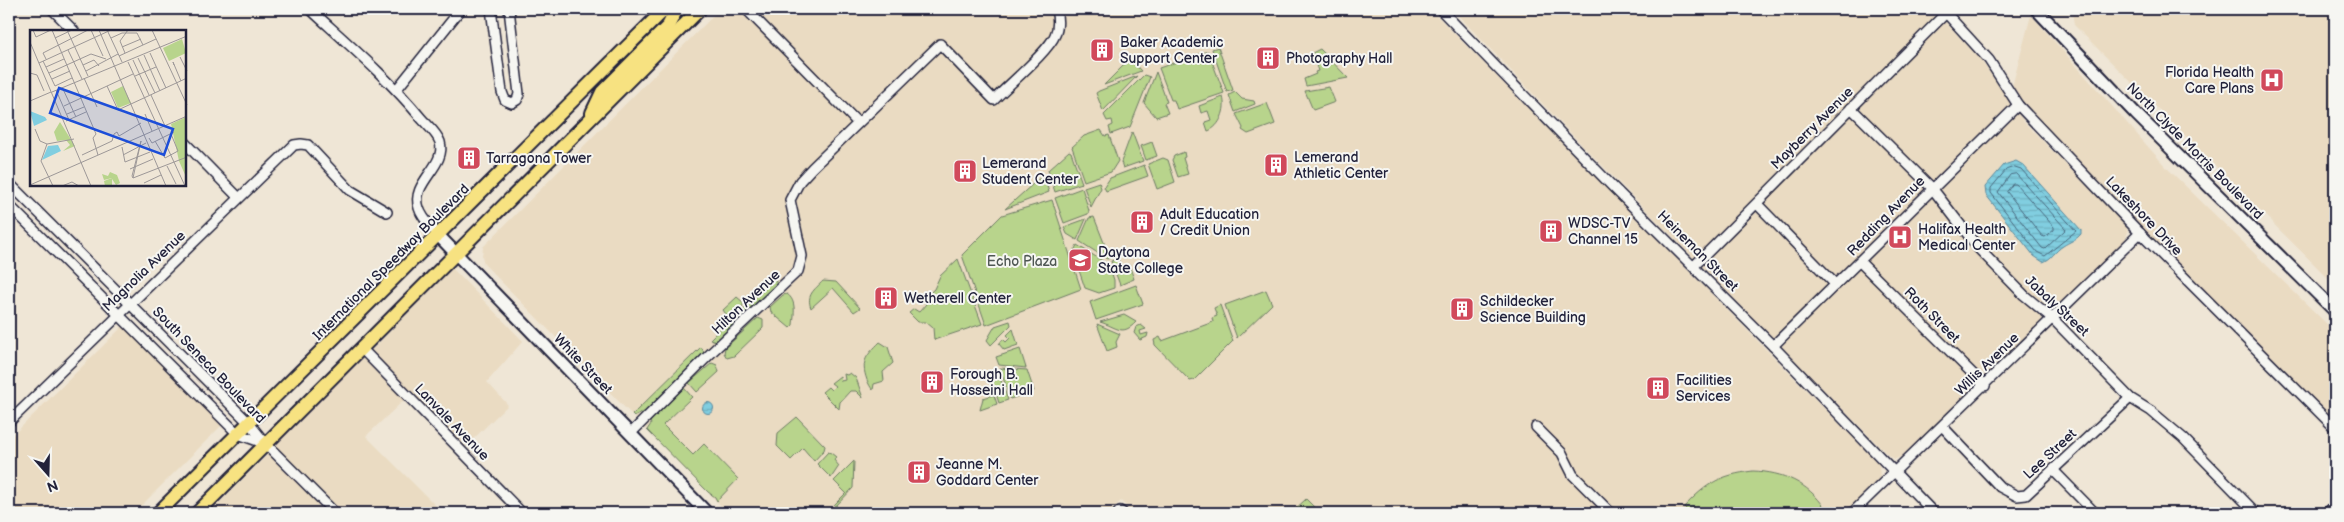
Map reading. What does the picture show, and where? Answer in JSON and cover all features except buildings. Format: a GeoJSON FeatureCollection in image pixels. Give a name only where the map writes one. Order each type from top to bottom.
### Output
{"type":"FeatureCollection","features":[{"type":"Feature","properties":{"kind":"main road","name":"International Speedway Boulevard"},"geometry":{"type":"LineString","coordinates":[[158,513],[439,236],[665,9]]}},
{"type":"Feature","properties":{"kind":"main road"},"geometry":{"type":"LineString","coordinates":[[590,120],[602,92],[668,26],[677,9]]}},
{"type":"Feature","properties":{"kind":"main road"},"geometry":{"type":"LineString","coordinates":[[197,513],[700,9]]}},
{"type":"Feature","properties":{"kind":"main road","name":"North Clyde Morris Boulevard"},"geometry":{"type":"LineString","coordinates":[[2036,9],[2136,114],[2335,311]]}},
{"type":"Feature","properties":{"kind":"main road","name":"White Street"},"geometry":{"type":"LineString","coordinates":[[439,236],[707,513]]}},
{"type":"Feature","properties":{"kind":"main road"},"geometry":{"type":"LineString","coordinates":[[2329,513],[2335,508]]}},
{"type":"Feature","properties":{"kind":"street"},"geometry":{"type":"LineString","coordinates":[[52,9],[73,30]]}},
{"type":"Feature","properties":{"kind":"street"},"geometry":{"type":"LineString","coordinates":[[310,9],[397,89],[438,138],[440,144],[437,162],[422,185],[417,198],[418,208],[439,236]]}},
{"type":"Feature","properties":{"kind":"street"},"geometry":{"type":"LineString","coordinates":[[397,89],[462,9]]}},
{"type":"Feature","properties":{"kind":"street"},"geometry":{"type":"LineString","coordinates":[[491,9],[502,92],[506,100],[512,103],[517,100],[519,94],[509,9]]}},
{"type":"Feature","properties":{"kind":"street"},"geometry":{"type":"LineString","coordinates":[[746,9],[858,123]]}},
{"type":"Feature","properties":{"kind":"street","name":"Hilton Avenue"},"geometry":{"type":"LineString","coordinates":[[630,434],[713,351],[798,271],[802,256],[790,200],[800,181],[858,123],[940,44],[994,100],[1047,48],[1055,35],[1058,20],[1056,9]]}},
{"type":"Feature","properties":{"kind":"street","name":"Heineman Street"},"geometry":{"type":"LineString","coordinates":[[1440,9],[1612,186],[1773,346],[1934,513]]}},
{"type":"Feature","properties":{"kind":"street","name":"Mayberry Avenue"},"geometry":{"type":"LineString","coordinates":[[1694,266],[1948,11]]}},
{"type":"Feature","properties":{"kind":"street","name":"Lakeshore Drive"},"geometry":{"type":"LineString","coordinates":[[1948,11],[1989,60],[2018,105],[2140,233],[2335,428]]}},
{"type":"Feature","properties":{"kind":"street","name":"Redding Avenue"},"geometry":{"type":"LineString","coordinates":[[1773,346],[2018,105]]}},
{"type":"Feature","properties":{"kind":"street","name":"Jabaly Street"},"geometry":{"type":"LineString","coordinates":[[1851,108],[1932,188],[1979,249],[2024,295],[2053,320],[2130,398],[2150,411],[2183,438],[2256,513]]}},
{"type":"Feature","properties":{"kind":"street"},"geometry":{"type":"LineString","coordinates":[[186,144],[239,198]]}},
{"type":"Feature","properties":{"kind":"street","name":"Magnolia Avenue"},"geometry":{"type":"LineString","coordinates":[[9,422],[294,145],[308,145],[350,190],[388,212]]}},
{"type":"Feature","properties":{"kind":"street","name":"South Seneca Boulevard"},"geometry":{"type":"LineString","coordinates":[[9,183],[250,423],[266,444]]}},
{"type":"Feature","properties":{"kind":"street"},"geometry":{"type":"LineString","coordinates":[[1757,204],[1836,285]]}},
{"type":"Feature","properties":{"kind":"street","name":"South Seneca Boulevard"},"geometry":{"type":"LineString","coordinates":[[9,205],[238,434],[266,444]]}},
{"type":"Feature","properties":{"kind":"street","name":"Willis Avenue"},"geometry":{"type":"LineString","coordinates":[[1852,513],[1894,471],[1943,427],[2140,233]]}},
{"type":"Feature","properties":{"kind":"street","name":"Roth Street"},"geometry":{"type":"LineString","coordinates":[[1860,262],[1984,386]]}},
{"type":"Feature","properties":{"kind":"street","name":"Lanvale Avenue"},"geometry":{"type":"LineString","coordinates":[[362,349],[522,513]]}},
{"type":"Feature","properties":{"kind":"street"},"geometry":{"type":"LineString","coordinates":[[178,373],[189,363]]}},
{"type":"Feature","properties":{"kind":"street","name":"Lee Street"},"geometry":{"type":"LineString","coordinates":[[1943,427],[2008,493],[2017,496],[2026,495],[2130,398]]}},
{"type":"Feature","properties":{"kind":"street"},"geometry":{"type":"LineString","coordinates":[[1536,427],[1562,453],[1573,475],[1611,513]]}},
{"type":"Feature","properties":{"kind":"street"},"geometry":{"type":"LineString","coordinates":[[266,444],[335,513]]}},
{"type":"Feature","properties":{"kind":"street"},"geometry":{"type":"LineString","coordinates":[[2053,470],[2096,513]]}},
{"type":"Feature","properties":{"kind":"shaded area","name":"Daytona State College"},"geometry":{"type":"Polygon","coordinates":[[[720,9],[1430,9],[1879,464],[1880,478],[1877,484],[1846,513],[1133,513],[1121,501],[1108,513],[728,513],[484,264],[482,256],[483,247],[720,9]]]}},
{"type":"Feature","properties":{"kind":"shaded area","name":"Halifax Health Medical Center"},"geometry":{"type":"Polygon","coordinates":[[[1452,9],[1933,9],[1980,59],[2024,122],[2125,225],[2128,232],[2124,242],[1901,457],[1895,459],[1889,456],[1585,148],[1452,9]]]}},
{"type":"Feature","properties":{"kind":"shaded area"},"geometry":{"type":"Polygon","coordinates":[[[2072,9],[2335,9],[2335,285],[2074,25],[2072,9]]]}},
{"type":"Feature","properties":{"kind":"shaded area"},"geometry":{"type":"Polygon","coordinates":[[[2031,15],[2167,168],[2335,332],[2335,421],[2144,229],[2022,102],[2012,87],[2031,15]]]}},
{"type":"Feature","properties":{"kind":"shaded area"},"geometry":{"type":"Polygon","coordinates":[[[452,268],[523,341],[487,382],[508,405],[465,447],[371,351],[452,268]]]}},
{"type":"Feature","properties":{"kind":"shaded area"},"geometry":{"type":"Polygon","coordinates":[[[123,326],[222,425],[134,513],[9,513],[9,439],[123,326]]]}},
{"type":"Feature","properties":{"kind":"shaded area"},"geometry":{"type":"Polygon","coordinates":[[[363,358],[404,400],[366,436],[443,513],[343,513],[275,446],[363,358]]]}},
{"type":"Feature","properties":{"kind":"shaded area"},"geometry":{"type":"Polygon","coordinates":[[[268,454],[328,513],[209,513],[268,454]]]}},
{"type":"Feature","properties":{"kind":"green space"},"geometry":{"type":"Polygon","coordinates":[[[1218,47],[1233,90],[1227,92],[1212,49],[1218,47]]]}},
{"type":"Feature","properties":{"kind":"green space"},"geometry":{"type":"Polygon","coordinates":[[[1320,49],[1348,78],[1306,86],[1304,79],[1316,74],[1315,72],[1318,71],[1312,53],[1320,49]]]}},
{"type":"Feature","properties":{"kind":"green space"},"geometry":{"type":"Polygon","coordinates":[[[1208,51],[1224,93],[1177,109],[1174,100],[1171,100],[1159,68],[1208,51]]]}},
{"type":"Feature","properties":{"kind":"green space"},"geometry":{"type":"Polygon","coordinates":[[[1130,59],[1141,71],[1104,85],[1130,59]]]}},
{"type":"Feature","properties":{"kind":"green space"},"geometry":{"type":"Polygon","coordinates":[[[1156,72],[1167,102],[1164,103],[1168,113],[1156,117],[1144,103],[1156,72]]]}},
{"type":"Feature","properties":{"kind":"green space"},"geometry":{"type":"Polygon","coordinates":[[[1144,75],[1150,77],[1130,127],[1111,134],[1109,127],[1113,125],[1112,120],[1107,121],[1104,115],[1144,75]]]}},
{"type":"Feature","properties":{"kind":"green space"},"geometry":{"type":"Polygon","coordinates":[[[1137,76],[1103,111],[1096,93],[1137,76]]]}},
{"type":"Feature","properties":{"kind":"green space"},"geometry":{"type":"Polygon","coordinates":[[[1329,87],[1335,102],[1313,110],[1305,91],[1329,87]]]}},
{"type":"Feature","properties":{"kind":"green space"},"geometry":{"type":"Polygon","coordinates":[[[1235,92],[1242,99],[1254,101],[1255,104],[1235,112],[1229,95],[1235,92]]]}},
{"type":"Feature","properties":{"kind":"green space"},"geometry":{"type":"Polygon","coordinates":[[[1223,97],[1222,117],[1216,126],[1208,131],[1205,122],[1211,120],[1208,111],[1201,113],[1199,106],[1223,97]]]}},
{"type":"Feature","properties":{"kind":"green space"},"geometry":{"type":"Polygon","coordinates":[[[1267,103],[1275,124],[1248,134],[1242,130],[1243,128],[1236,114],[1267,103]]]}},
{"type":"Feature","properties":{"kind":"green space"},"geometry":{"type":"Polygon","coordinates":[[[1101,130],[1105,136],[1109,135],[1118,161],[1111,172],[1084,181],[1072,147],[1084,136],[1101,130]]]}},
{"type":"Feature","properties":{"kind":"green space"},"geometry":{"type":"Polygon","coordinates":[[[1132,132],[1143,161],[1123,168],[1121,162],[1132,132]]]}},
{"type":"Feature","properties":{"kind":"green space"},"geometry":{"type":"Polygon","coordinates":[[[1152,142],[1157,156],[1146,160],[1141,146],[1152,142]]]}},
{"type":"Feature","properties":{"kind":"green space"},"geometry":{"type":"Polygon","coordinates":[[[1069,151],[1082,183],[1055,192],[1048,170],[1069,151]]]}},
{"type":"Feature","properties":{"kind":"green space"},"geometry":{"type":"Polygon","coordinates":[[[1184,152],[1185,157],[1183,158],[1188,174],[1178,177],[1172,160],[1174,156],[1184,152]]]}},
{"type":"Feature","properties":{"kind":"green space"},"geometry":{"type":"Polygon","coordinates":[[[1163,158],[1168,160],[1175,182],[1157,189],[1148,164],[1163,158]]]}},
{"type":"Feature","properties":{"kind":"green space"},"geometry":{"type":"Polygon","coordinates":[[[1144,165],[1148,176],[1106,191],[1104,187],[1110,178],[1144,165]]]}},
{"type":"Feature","properties":{"kind":"green space"},"geometry":{"type":"Polygon","coordinates":[[[1043,175],[1049,192],[1005,209],[1043,175]]]}},
{"type":"Feature","properties":{"kind":"green space"},"geometry":{"type":"Polygon","coordinates":[[[1099,182],[1101,188],[1091,207],[1084,187],[1099,182]]]}},
{"type":"Feature","properties":{"kind":"green space"},"geometry":{"type":"Polygon","coordinates":[[[1082,188],[1089,211],[1088,214],[1064,223],[1055,198],[1082,188]]]}},
{"type":"Feature","properties":{"kind":"green space","name":"Echo Plaza"},"geometry":{"type":"Polygon","coordinates":[[[1052,200],[1081,289],[986,325],[962,255],[1002,215],[1052,200]]]}},
{"type":"Feature","properties":{"kind":"green space"},"geometry":{"type":"Polygon","coordinates":[[[1094,217],[1110,258],[1107,259],[1079,241],[1089,218],[1094,217]]]}},
{"type":"Feature","properties":{"kind":"green space"},"geometry":{"type":"Polygon","coordinates":[[[1086,219],[1077,240],[1067,234],[1064,227],[1086,219]]]}},
{"type":"Feature","properties":{"kind":"green space"},"geometry":{"type":"Polygon","coordinates":[[[1077,245],[1109,265],[1114,280],[1114,288],[1099,293],[1085,288],[1073,253],[1077,245]]]}},
{"type":"Feature","properties":{"kind":"green space"},"geometry":{"type":"Polygon","coordinates":[[[958,259],[982,324],[934,340],[933,328],[926,322],[918,322],[909,313],[914,309],[919,312],[926,304],[923,299],[934,289],[940,276],[958,259]]]}},
{"type":"Feature","properties":{"kind":"green space"},"geometry":{"type":"Polygon","coordinates":[[[1118,259],[1121,267],[1129,265],[1134,279],[1120,285],[1111,261],[1118,259]]]}},
{"type":"Feature","properties":{"kind":"green space"},"geometry":{"type":"Polygon","coordinates":[[[775,278],[777,286],[716,341],[710,339],[729,320],[740,314],[747,304],[775,278]]]}},
{"type":"Feature","properties":{"kind":"green space"},"geometry":{"type":"Polygon","coordinates":[[[823,281],[836,282],[860,308],[854,312],[833,288],[811,308],[810,296],[823,281]]]}},
{"type":"Feature","properties":{"kind":"green space"},"geometry":{"type":"Polygon","coordinates":[[[1136,285],[1143,304],[1096,320],[1090,302],[1136,285]]]}},
{"type":"Feature","properties":{"kind":"green space"},"geometry":{"type":"Polygon","coordinates":[[[1266,290],[1272,304],[1237,338],[1225,305],[1266,290]]]}},
{"type":"Feature","properties":{"kind":"green space"},"geometry":{"type":"Polygon","coordinates":[[[787,294],[792,300],[794,308],[793,325],[790,328],[771,312],[770,307],[783,295],[787,294]]]}},
{"type":"Feature","properties":{"kind":"green space"},"geometry":{"type":"Polygon","coordinates":[[[737,297],[744,303],[738,312],[728,317],[723,310],[737,297]]]}},
{"type":"Feature","properties":{"kind":"green space"},"geometry":{"type":"Polygon","coordinates":[[[1220,305],[1233,341],[1194,380],[1190,381],[1155,345],[1154,340],[1160,337],[1162,341],[1213,322],[1212,318],[1217,316],[1214,308],[1220,305]]]}},
{"type":"Feature","properties":{"kind":"green space"},"geometry":{"type":"Polygon","coordinates":[[[1124,315],[1136,322],[1127,329],[1119,330],[1100,322],[1124,315]]]}},
{"type":"Feature","properties":{"kind":"green space"},"geometry":{"type":"Polygon","coordinates":[[[758,318],[763,320],[763,328],[734,356],[727,358],[724,353],[725,348],[758,318]]]}},
{"type":"Feature","properties":{"kind":"green space"},"geometry":{"type":"Polygon","coordinates":[[[1010,321],[1011,325],[991,345],[987,340],[995,326],[1010,321]]]}},
{"type":"Feature","properties":{"kind":"green space"},"geometry":{"type":"Polygon","coordinates":[[[1097,324],[1120,334],[1116,342],[1117,347],[1107,351],[1097,324]]]}},
{"type":"Feature","properties":{"kind":"green space"},"geometry":{"type":"Polygon","coordinates":[[[1141,325],[1146,329],[1140,331],[1141,335],[1148,333],[1147,337],[1140,340],[1134,333],[1136,327],[1141,325]]]}},
{"type":"Feature","properties":{"kind":"green space"},"geometry":{"type":"Polygon","coordinates":[[[1013,329],[1018,345],[1004,350],[999,344],[1003,339],[1006,342],[1010,338],[1007,335],[1013,329]]]}},
{"type":"Feature","properties":{"kind":"green space"},"geometry":{"type":"Polygon","coordinates":[[[880,342],[888,347],[893,363],[883,372],[884,381],[874,384],[873,390],[867,380],[864,368],[868,355],[880,342]]]}},
{"type":"Feature","properties":{"kind":"green space"},"geometry":{"type":"Polygon","coordinates":[[[701,347],[704,352],[644,412],[634,417],[632,415],[701,347]]]}},
{"type":"Feature","properties":{"kind":"green space"},"geometry":{"type":"Polygon","coordinates":[[[1020,349],[1026,368],[999,365],[996,357],[1020,349]]]}},
{"type":"Feature","properties":{"kind":"green space"},"geometry":{"type":"Polygon","coordinates":[[[712,363],[717,365],[719,372],[697,392],[689,383],[712,363]]]}},
{"type":"Feature","properties":{"kind":"green space"},"geometry":{"type":"Polygon","coordinates":[[[1000,368],[1027,370],[1034,391],[1010,399],[1000,368]]]}},
{"type":"Feature","properties":{"kind":"green space"},"geometry":{"type":"Polygon","coordinates":[[[997,369],[1008,400],[999,403],[989,372],[997,369]]]}},
{"type":"Feature","properties":{"kind":"green space"},"geometry":{"type":"Polygon","coordinates":[[[850,373],[856,378],[863,398],[856,391],[850,391],[840,402],[839,409],[822,392],[828,387],[831,390],[835,386],[831,383],[840,376],[841,381],[845,380],[844,374],[850,373]]]}},
{"type":"Feature","properties":{"kind":"green space"},"geometry":{"type":"Polygon","coordinates":[[[684,388],[692,397],[663,425],[693,455],[704,444],[738,479],[717,501],[647,430],[651,424],[650,422],[684,388]]]}},
{"type":"Feature","properties":{"kind":"green space"},"geometry":{"type":"Polygon","coordinates":[[[994,395],[997,404],[980,410],[983,398],[994,395]]]}},
{"type":"Feature","properties":{"kind":"green space"},"geometry":{"type":"Polygon","coordinates":[[[797,417],[825,446],[824,450],[814,461],[803,448],[791,460],[777,446],[778,433],[797,417]]]}},
{"type":"Feature","properties":{"kind":"green space"},"geometry":{"type":"Polygon","coordinates":[[[828,452],[836,457],[834,460],[839,466],[831,478],[817,464],[828,452]]]}},
{"type":"Feature","properties":{"kind":"green space"},"geometry":{"type":"Polygon","coordinates":[[[854,461],[853,488],[836,506],[834,505],[846,493],[834,481],[854,461]]]}},
{"type":"Feature","properties":{"kind":"green space"},"geometry":{"type":"Polygon","coordinates":[[[1753,471],[1775,474],[1794,481],[1811,492],[1825,508],[1820,513],[1690,513],[1684,507],[1707,486],[1732,475],[1753,471]]]}},
{"type":"Feature","properties":{"kind":"green space"},"geometry":{"type":"Polygon","coordinates":[[[1306,499],[1320,513],[1291,513],[1306,499]]]}},
{"type":"Feature","properties":{"kind":"water"},"geometry":{"type":"Polygon","coordinates":[[[2016,161],[2023,165],[2081,230],[2079,236],[2043,262],[2034,256],[1986,195],[1985,187],[2004,165],[2016,161]]]}},
{"type":"Feature","properties":{"kind":"water"},"geometry":{"type":"Polygon","coordinates":[[[708,402],[714,408],[708,414],[702,408],[708,402]]]}},
{"type":"Feature","properties":{"kind":"place","name":"Baker Academic Support Center"},"geometry":{"type":"Point","coordinates":[1102,50]}},
{"type":"Feature","properties":{"kind":"place","name":"Photography Hall"},"geometry":{"type":"Point","coordinates":[1268,58]}},
{"type":"Feature","properties":{"kind":"place","name":"Florida Health Care Plans"},"geometry":{"type":"Point","coordinates":[2272,80]}},
{"type":"Feature","properties":{"kind":"place","name":"Tarragona Tower"},"geometry":{"type":"Point","coordinates":[469,158]}},
{"type":"Feature","properties":{"kind":"place","name":"Lemerand Athletic Center"},"geometry":{"type":"Point","coordinates":[1276,165]}},
{"type":"Feature","properties":{"kind":"place","name":"Lemerand Student Center"},"geometry":{"type":"Point","coordinates":[965,171]}},
{"type":"Feature","properties":{"kind":"place","name":"Adult Education / Credit Union"},"geometry":{"type":"Point","coordinates":[1142,222]}},
{"type":"Feature","properties":{"kind":"place","name":"WDSC-TV Channel 15"},"geometry":{"type":"Point","coordinates":[1551,231]}},
{"type":"Feature","properties":{"kind":"place","name":"Halifax Health Medical Center"},"geometry":{"type":"Point","coordinates":[1900,237]}},
{"type":"Feature","properties":{"kind":"place","name":"Daytona State College"},"geometry":{"type":"Point","coordinates":[1080,260]}},
{"type":"Feature","properties":{"kind":"place","name":"Wetherell Center"},"geometry":{"type":"Point","coordinates":[886,298]}},
{"type":"Feature","properties":{"kind":"place","name":"Schildecker Science Building"},"geometry":{"type":"Point","coordinates":[1462,309]}},
{"type":"Feature","properties":{"kind":"place","name":"Forough B. Hosseini Hall"},"geometry":{"type":"Point","coordinates":[932,382]}},
{"type":"Feature","properties":{"kind":"place","name":"Facilities Services"},"geometry":{"type":"Point","coordinates":[1658,388]}},
{"type":"Feature","properties":{"kind":"place","name":"Jeanne M. Goddard Center"},"geometry":{"type":"Point","coordinates":[919,472]}}]}
